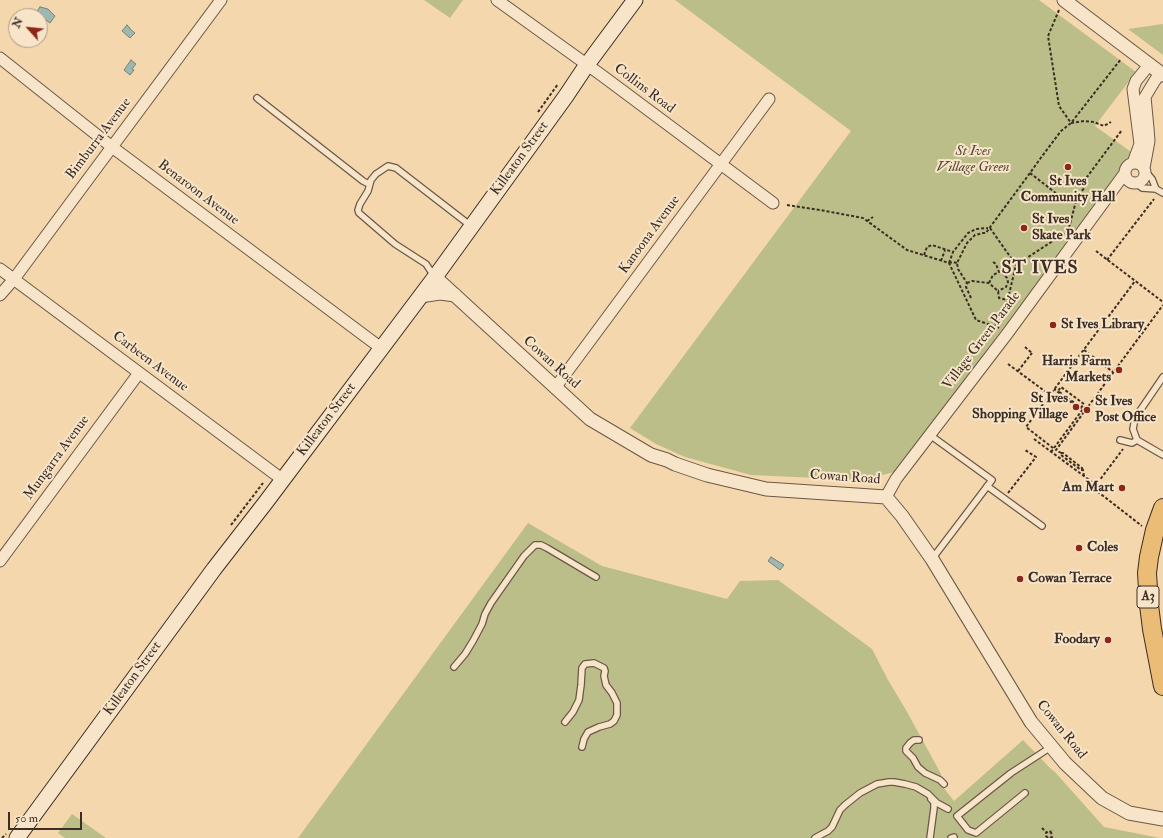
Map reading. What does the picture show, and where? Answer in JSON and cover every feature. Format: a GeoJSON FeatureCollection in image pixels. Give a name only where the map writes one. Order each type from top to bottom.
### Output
{"type":"FeatureCollection","features":[{"type":"Feature","properties":{"kind":"highway","name":"A3"},"geometry":{"type":"LineString","coordinates":[[1163,508],[1155,530],[1149,557],[1147,587],[1152,629],[1163,686]]}},
{"type":"Feature","properties":{"kind":"main road","name":"Killeaton Street"},"geometry":{"type":"LineString","coordinates":[[16,838],[214,569],[283,480],[435,277],[635,0]]}},
{"type":"Feature","properties":{"kind":"street","name":"Bimburra Avenue"},"geometry":{"type":"LineString","coordinates":[[0,295],[14,279],[221,0]]}},
{"type":"Feature","properties":{"kind":"street","name":"Collins Road"},"geometry":{"type":"LineString","coordinates":[[497,0],[773,203]]}},
{"type":"Feature","properties":{"kind":"street"},"geometry":{"type":"LineString","coordinates":[[1065,1],[1162,74],[1154,82],[1145,96],[1149,141],[1144,178],[1139,182],[1130,179],[1127,167],[1133,163],[1140,144],[1133,89],[1136,81],[1149,65]]}},
{"type":"Feature","properties":{"kind":"street","name":"Benaroon Avenue"},"geometry":{"type":"LineString","coordinates":[[0,58],[112,147],[381,348]]}},
{"type":"Feature","properties":{"kind":"street","name":"Kanoona Avenue"},"geometry":{"type":"LineString","coordinates":[[555,388],[769,99]]}},
{"type":"Feature","properties":{"kind":"street"},"geometry":{"type":"LineString","coordinates":[[1133,163],[1139,164],[1145,170]]}},
{"type":"Feature","properties":{"kind":"street","name":"Village Green Parade"},"geometry":{"type":"LineString","coordinates":[[886,496],[896,479],[1118,185],[1130,179]]}},
{"type":"Feature","properties":{"kind":"street","name":"Carbeen Avenue"},"geometry":{"type":"LineString","coordinates":[[0,269],[283,480]]}},
{"type":"Feature","properties":{"kind":"street","name":"Cowan Road"},"geometry":{"type":"LineString","coordinates":[[435,277],[590,419],[651,455],[707,475],[766,489],[886,496],[932,559],[1031,722],[1070,769],[1102,798],[1129,813],[1163,818]]}},
{"type":"Feature","properties":{"kind":"street"},"geometry":{"type":"LineString","coordinates":[[420,296],[440,293],[455,295]]}},
{"type":"Feature","properties":{"kind":"street","name":"Mungarra Avenue"},"geometry":{"type":"LineString","coordinates":[[0,561],[139,373]]}},
{"type":"Feature","properties":{"kind":"lane"},"geometry":{"type":"LineString","coordinates":[[257,98],[369,184]]}},
{"type":"Feature","properties":{"kind":"lane"},"geometry":{"type":"LineString","coordinates":[[435,277],[426,264],[395,244],[361,215],[358,210],[368,190],[371,180],[376,174],[388,166],[396,168],[471,226]]}},
{"type":"Feature","properties":{"kind":"lane"},"geometry":{"type":"LineString","coordinates":[[1145,170],[1152,179],[1156,189]]}},
{"type":"Feature","properties":{"kind":"lane"},"geometry":{"type":"LineString","coordinates":[[1130,179],[1142,188],[1156,189],[1163,193]]}},
{"type":"Feature","properties":{"kind":"lane"},"geometry":{"type":"LineString","coordinates":[[1163,377],[1156,382],[1135,418],[1133,429],[1137,440],[1163,456]]}},
{"type":"Feature","properties":{"kind":"lane"},"geometry":{"type":"LineString","coordinates":[[930,435],[992,480],[932,559]]}},
{"type":"Feature","properties":{"kind":"lane"},"geometry":{"type":"LineString","coordinates":[[1120,440],[1132,443],[1137,440]]}},
{"type":"Feature","properties":{"kind":"lane"},"geometry":{"type":"LineString","coordinates":[[988,486],[1042,526]]}},
{"type":"Feature","properties":{"kind":"lane"},"geometry":{"type":"LineString","coordinates":[[454,667],[465,654],[473,641],[491,603],[524,556],[535,545],[541,545],[547,548],[596,578]]}},
{"type":"Feature","properties":{"kind":"lane"},"geometry":{"type":"LineString","coordinates":[[565,722],[573,712],[579,700],[582,668],[585,664],[594,664],[604,668],[606,685],[618,703],[617,716],[610,724],[588,732],[582,746]]}},
{"type":"Feature","properties":{"kind":"lane"},"geometry":{"type":"LineString","coordinates":[[919,740],[914,740],[910,743],[906,748],[906,751],[913,758],[918,767],[944,784]]}},
{"type":"Feature","properties":{"kind":"lane"},"geometry":{"type":"LineString","coordinates":[[1026,793],[976,833],[968,830],[957,816],[1011,773],[1052,747]]}},
{"type":"Feature","properties":{"kind":"lane"},"geometry":{"type":"LineString","coordinates":[[815,838],[832,827],[840,810],[845,805],[877,784],[889,782],[916,787],[928,794],[937,803],[948,809]]}},
{"type":"Feature","properties":{"kind":"lane"},"geometry":{"type":"LineString","coordinates":[[928,794],[934,802],[930,838]]}},
{"type":"Feature","properties":{"kind":"path"},"geometry":{"type":"LineString","coordinates":[[1065,1],[1056,15],[1048,36],[1058,106],[1071,123]]}},
{"type":"Feature","properties":{"kind":"path"},"geometry":{"type":"LineString","coordinates":[[971,298],[966,287],[967,283],[958,269],[957,263],[964,249],[972,237],[986,233],[1040,158],[1061,131],[1071,123],[1121,59]]}},
{"type":"Feature","properties":{"kind":"path"},"geometry":{"type":"LineString","coordinates":[[1071,123],[1084,121],[1094,122],[1104,126],[1112,122]]}},
{"type":"Feature","properties":{"kind":"path"},"geometry":{"type":"LineString","coordinates":[[995,326],[1004,315],[1016,265],[1065,233],[1069,228],[1077,197],[1085,187],[1084,181],[1122,130]]}},
{"type":"Feature","properties":{"kind":"path"},"geometry":{"type":"LineString","coordinates":[[1030,173],[1066,201],[1076,202]]}},
{"type":"Feature","properties":{"kind":"path"},"geometry":{"type":"LineString","coordinates":[[1107,260],[1154,198]]}},
{"type":"Feature","properties":{"kind":"path"},"geometry":{"type":"LineString","coordinates":[[787,205],[863,218],[906,250],[941,261],[957,263]]}},
{"type":"Feature","properties":{"kind":"path"},"geometry":{"type":"LineString","coordinates":[[867,221],[873,217]]}},
{"type":"Feature","properties":{"kind":"path"},"geometry":{"type":"LineString","coordinates":[[990,228],[976,229],[968,233],[952,252],[949,263],[976,320],[1001,329]]}},
{"type":"Feature","properties":{"kind":"path"},"geometry":{"type":"LineString","coordinates":[[990,228],[1016,265]]}},
{"type":"Feature","properties":{"kind":"path"},"geometry":{"type":"LineString","coordinates":[[1069,228],[1075,232]]}},
{"type":"Feature","properties":{"kind":"path"},"geometry":{"type":"LineString","coordinates":[[924,255],[927,247],[932,245],[952,252]]}},
{"type":"Feature","properties":{"kind":"path"},"geometry":{"type":"LineString","coordinates":[[941,261],[945,250]]}},
{"type":"Feature","properties":{"kind":"path"},"geometry":{"type":"LineString","coordinates":[[1096,251],[1163,302]]}},
{"type":"Feature","properties":{"kind":"path"},"geometry":{"type":"LineString","coordinates":[[993,262],[996,264],[999,272],[1005,275],[1008,282],[1006,287],[998,291]]}},
{"type":"Feature","properties":{"kind":"path"},"geometry":{"type":"LineString","coordinates":[[989,284],[993,275],[999,272]]}},
{"type":"Feature","properties":{"kind":"path"},"geometry":{"type":"LineString","coordinates":[[967,283],[972,281],[989,284],[998,291],[999,298],[1007,300]]}},
{"type":"Feature","properties":{"kind":"path"},"geometry":{"type":"LineString","coordinates":[[1084,476],[1082,468],[1026,427],[1135,281]]}},
{"type":"Feature","properties":{"kind":"path"},"geometry":{"type":"LineString","coordinates":[[1056,450],[1163,305]]}},
{"type":"Feature","properties":{"kind":"path"},"geometry":{"type":"LineString","coordinates":[[1018,372],[1032,353],[1025,348]]}},
{"type":"Feature","properties":{"kind":"path"},"geometry":{"type":"LineString","coordinates":[[1084,350],[1113,372]]}},
{"type":"Feature","properties":{"kind":"path"},"geometry":{"type":"LineString","coordinates":[[1008,364],[1050,395]]}},
{"type":"Feature","properties":{"kind":"path"},"geometry":{"type":"LineString","coordinates":[[1051,452],[1083,409],[1076,405],[1058,391],[1061,387],[1084,404],[1080,409],[1054,389]]}},
{"type":"Feature","properties":{"kind":"path"},"geometry":{"type":"LineString","coordinates":[[1034,439],[1096,485]]}},
{"type":"Feature","properties":{"kind":"path"},"geometry":{"type":"LineString","coordinates":[[1126,445],[1093,488],[1142,526]]}},
{"type":"Feature","properties":{"kind":"path"},"geometry":{"type":"LineString","coordinates":[[1006,496],[1036,457],[1025,450]]}},
{"type":"Feature","properties":{"kind":"path"},"geometry":{"type":"LineString","coordinates":[[1042,828],[1047,833],[1046,835],[1049,838]]}},
{"type":"Feature","properties":{"kind":"path"},"geometry":{"type":"LineString","coordinates":[[1047,833],[1052,831],[1049,838]]}},
{"type":"Feature","properties":{"kind":"green space"},"geometry":{"type":"Polygon","coordinates":[[[424,0],[463,0],[450,18],[424,0]]]}},
{"type":"Feature","properties":{"kind":"green space","name":"St Ives Village Green"},"geometry":{"type":"Polygon","coordinates":[[[675,0],[1039,0],[1136,72],[1095,126],[1134,154],[895,472],[861,480],[751,475],[685,457],[656,444],[630,428],[851,131],[675,0]]]}},
{"type":"Feature","properties":{"kind":"green space"},"geometry":{"type":"Polygon","coordinates":[[[1163,24],[1163,55],[1128,29],[1163,24]]]}},
{"type":"Feature","properties":{"kind":"green space"},"geometry":{"type":"Polygon","coordinates":[[[528,523],[602,566],[727,599],[740,581],[778,580],[872,649],[941,774],[943,787],[954,801],[1023,740],[1055,772],[1104,827],[1160,838],[298,838],[528,523]]]}},
{"type":"Feature","properties":{"kind":"green space"},"geometry":{"type":"Polygon","coordinates":[[[72,814],[106,838],[65,838],[58,833],[72,814]]]}},
{"type":"Feature","properties":{"kind":"water"},"geometry":{"type":"Polygon","coordinates":[[[48,9],[55,16],[50,23],[48,22],[48,9]]]}},
{"type":"Feature","properties":{"kind":"water"},"geometry":{"type":"Polygon","coordinates":[[[127,25],[135,33],[130,38],[122,31],[127,25]]]}},
{"type":"Feature","properties":{"kind":"water"},"geometry":{"type":"Polygon","coordinates":[[[131,60],[136,64],[130,75],[124,70],[131,60]]]}},
{"type":"Feature","properties":{"kind":"water"},"geometry":{"type":"Polygon","coordinates":[[[771,557],[784,565],[780,570],[768,561],[771,557]]]}},
{"type":"Feature","properties":{"kind":"place","name":"St Ives Community Hall"},"geometry":{"type":"Point","coordinates":[1068,167]}},
{"type":"Feature","properties":{"kind":"place","name":"St Ives Skate Park"},"geometry":{"type":"Point","coordinates":[1024,228]}},
{"type":"Feature","properties":{"kind":"place","name":"St Ives Library"},"geometry":{"type":"Point","coordinates":[1053,325]}},
{"type":"Feature","properties":{"kind":"place","name":"Harris Farm Markets"},"geometry":{"type":"Point","coordinates":[1119,370]}},
{"type":"Feature","properties":{"kind":"place","name":"St Ives Shopping Village"},"geometry":{"type":"Point","coordinates":[1076,407]}},
{"type":"Feature","properties":{"kind":"place","name":"St Ives Post Office"},"geometry":{"type":"Point","coordinates":[1087,410]}},
{"type":"Feature","properties":{"kind":"place","name":"Am Mart"},"geometry":{"type":"Point","coordinates":[1122,488]}},
{"type":"Feature","properties":{"kind":"place","name":"Coles"},"geometry":{"type":"Point","coordinates":[1079,548]}},
{"type":"Feature","properties":{"kind":"place","name":"Cowan Terrace"},"geometry":{"type":"Point","coordinates":[1020,579]}},
{"type":"Feature","properties":{"kind":"place","name":"Foodary"},"geometry":{"type":"Point","coordinates":[1108,640]}},
{"type":"Feature","properties":{"kind":"district","name":"ST IVES"},"geometry":{"type":"Point","coordinates":[1040,269]}}]}
